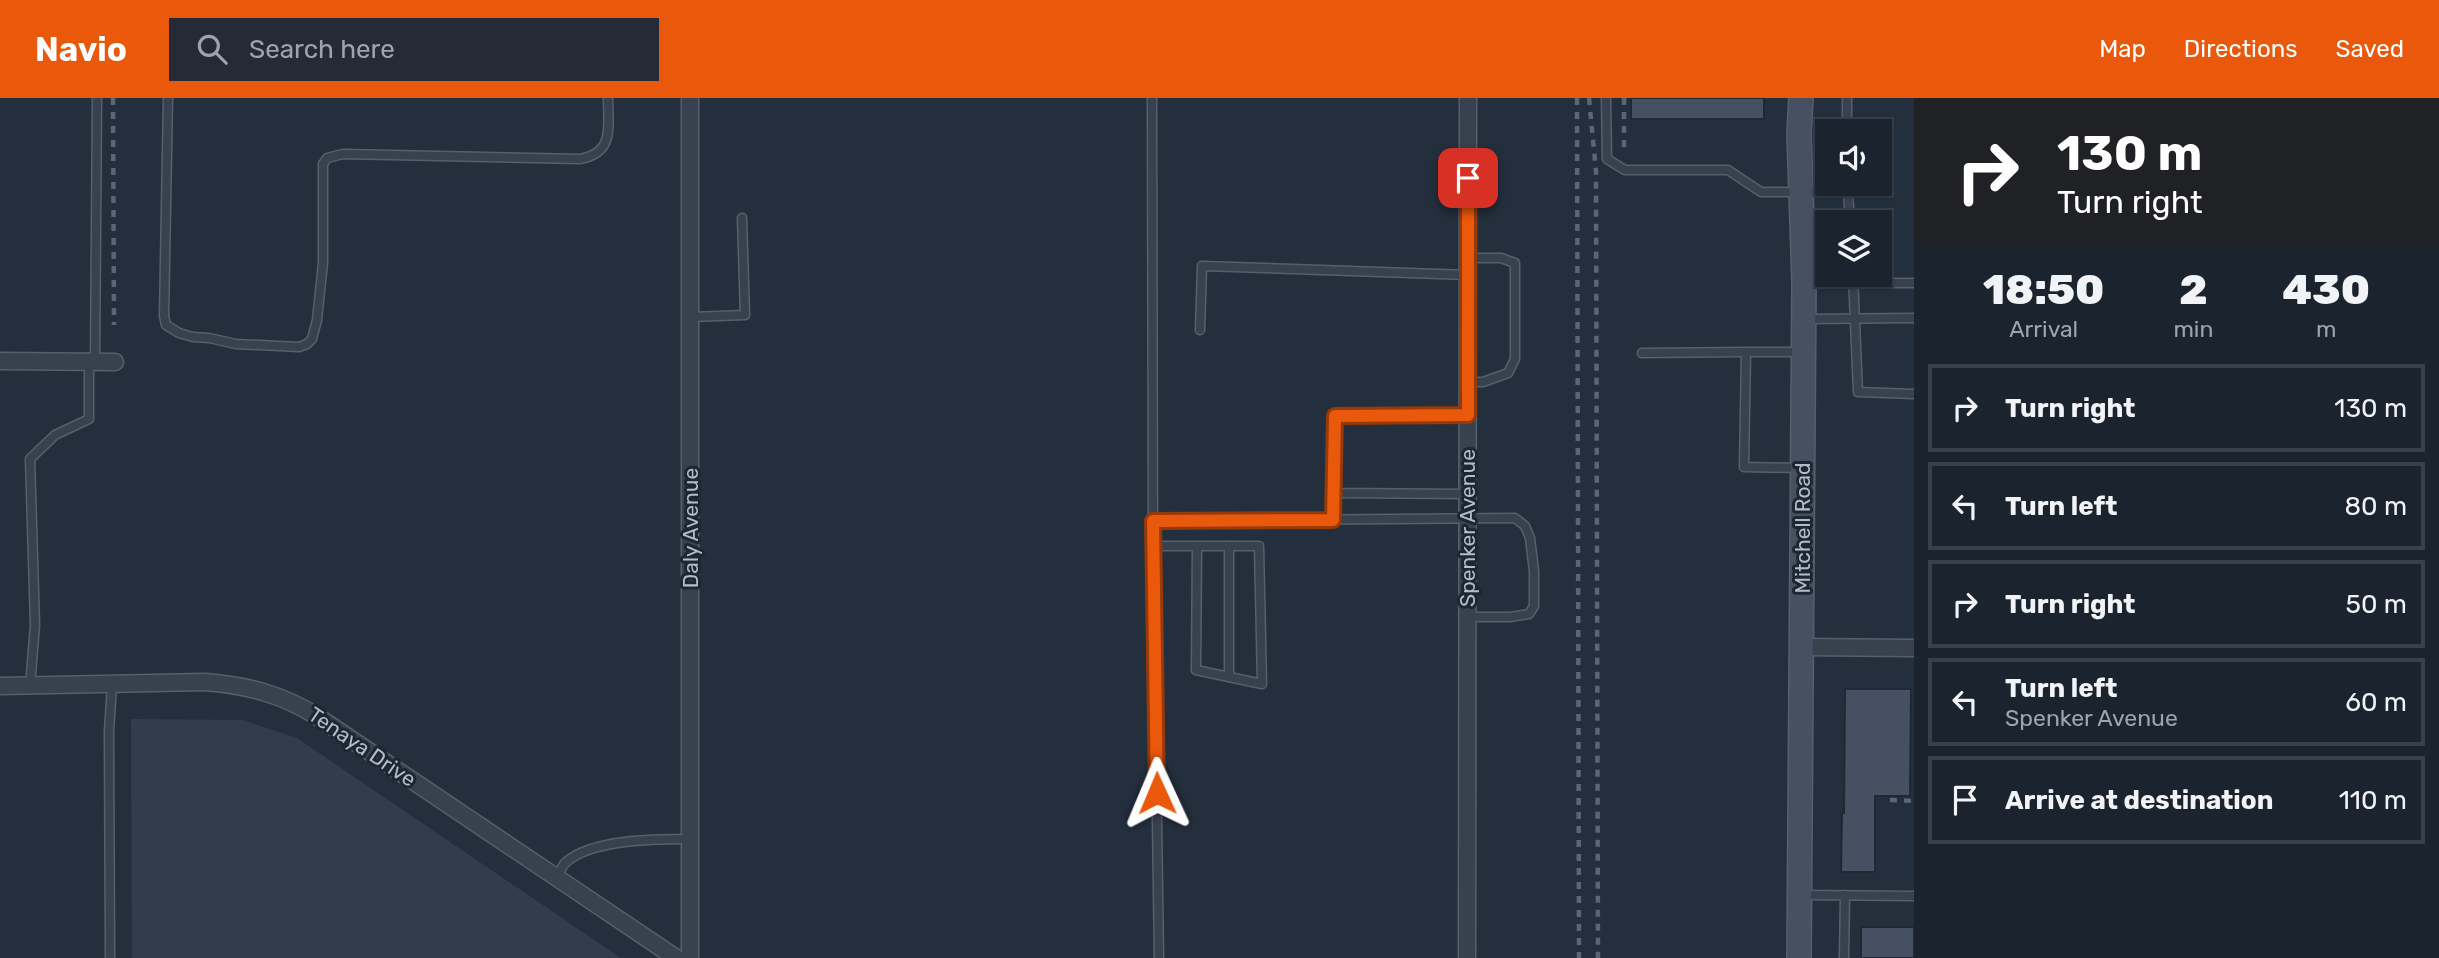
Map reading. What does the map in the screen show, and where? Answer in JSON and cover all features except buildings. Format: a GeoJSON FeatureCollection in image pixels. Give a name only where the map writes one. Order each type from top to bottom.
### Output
{"type":"FeatureCollection","features":[{"type":"Feature","properties":{"kind":"main road","name":"Mitchell Road"},"geometry":{"type":"LineString","coordinates":[[1799,958],[1804,352],[1804,255],[1799,133],[1801,98]]}},
{"type":"Feature","properties":{"kind":"street","name":"Daly Avenue"},"geometry":{"type":"LineString","coordinates":[[690,98],[690,958]]}},
{"type":"Feature","properties":{"kind":"street","name":"Spenker Avenue"},"geometry":{"type":"LineString","coordinates":[[1467,958],[1468,98]]}},
{"type":"Feature","properties":{"kind":"street"},"geometry":{"type":"LineString","coordinates":[[0,361],[115,362]]}},
{"type":"Feature","properties":{"kind":"street"},"geometry":{"type":"LineString","coordinates":[[1802,648],[1914,648]]}},
{"type":"Feature","properties":{"kind":"street","name":"Tenaya Drive"},"geometry":{"type":"LineString","coordinates":[[0,687],[204,682],[232,684],[284,698],[318,717],[676,958]]}},
{"type":"Feature","properties":{"kind":"lane"},"geometry":{"type":"LineString","coordinates":[[30,687],[34,625],[30,459],[55,435],[89,419],[97,98]]}},
{"type":"Feature","properties":{"kind":"lane"},"geometry":{"type":"LineString","coordinates":[[168,98],[166,325],[193,337],[219,339],[236,344],[299,347],[312,339],[317,320],[323,263],[323,164],[327,158],[343,154],[580,159],[593,157],[603,149],[607,138],[608,98]]}},
{"type":"Feature","properties":{"kind":"lane"},"geometry":{"type":"LineString","coordinates":[[1152,98],[1153,546],[1159,958]]}},
{"type":"Feature","properties":{"kind":"lane"},"geometry":{"type":"LineString","coordinates":[[1606,98],[1607,159],[1625,170],[1728,170],[1761,192],[1815,192]]}},
{"type":"Feature","properties":{"kind":"lane"},"geometry":{"type":"LineString","coordinates":[[1847,98],[1847,119]]}},
{"type":"Feature","properties":{"kind":"lane"},"geometry":{"type":"LineString","coordinates":[[691,317],[745,315],[742,218]]}},
{"type":"Feature","properties":{"kind":"lane"},"geometry":{"type":"LineString","coordinates":[[1804,255],[1815,255]]}},
{"type":"Feature","properties":{"kind":"lane"},"geometry":{"type":"LineString","coordinates":[[1200,330],[1202,266],[1468,267],[1501,258],[1515,263],[1516,359],[1508,373],[1483,383],[1468,383]]}},
{"type":"Feature","properties":{"kind":"lane"},"geometry":{"type":"LineString","coordinates":[[1804,282],[1815,281]]}},
{"type":"Feature","properties":{"kind":"lane"},"geometry":{"type":"LineString","coordinates":[[1892,282],[1914,283]]}},
{"type":"Feature","properties":{"kind":"lane"},"geometry":{"type":"LineString","coordinates":[[1853,287],[1858,393],[1914,394]]}},
{"type":"Feature","properties":{"kind":"lane"},"geometry":{"type":"LineString","coordinates":[[1804,319],[1914,318]]}},
{"type":"Feature","properties":{"kind":"lane"},"geometry":{"type":"LineString","coordinates":[[1746,352],[1744,467],[1803,468]]}},
{"type":"Feature","properties":{"kind":"lane"},"geometry":{"type":"LineString","coordinates":[[1642,353],[1804,352]]}},
{"type":"Feature","properties":{"kind":"lane"},"geometry":{"type":"LineString","coordinates":[[1333,520],[1335,416],[1468,415]]}},
{"type":"Feature","properties":{"kind":"lane"},"geometry":{"type":"LineString","coordinates":[[1333,493],[1468,494]]}},
{"type":"Feature","properties":{"kind":"lane"},"geometry":{"type":"LineString","coordinates":[[1153,521],[1515,518],[1525,526],[1530,538],[1534,606],[1529,614],[1468,617]]}},
{"type":"Feature","properties":{"kind":"lane"},"geometry":{"type":"LineString","coordinates":[[1153,546],[1197,546],[1259,546],[1262,684],[1196,670],[1197,546]]}},
{"type":"Feature","properties":{"kind":"lane"},"geometry":{"type":"LineString","coordinates":[[1229,546],[1229,677]]}},
{"type":"Feature","properties":{"kind":"lane"},"geometry":{"type":"LineString","coordinates":[[110,958],[109,731],[112,685]]}},
{"type":"Feature","properties":{"kind":"lane"},"geometry":{"type":"LineString","coordinates":[[556,877],[565,863],[584,851],[655,839],[690,839]]}},
{"type":"Feature","properties":{"kind":"lane"},"geometry":{"type":"LineString","coordinates":[[1800,895],[1914,896]]}},
{"type":"Feature","properties":{"kind":"lane"},"geometry":{"type":"LineString","coordinates":[[1844,958],[1845,895]]}},
{"type":"Feature","properties":{"kind":"shaded area"},"geometry":{"type":"Polygon","coordinates":[[[131,719],[243,720],[297,738],[621,958],[132,958],[131,719]]]}},
{"type":"Feature","properties":{"kind":"railway"},"geometry":{"type":"LineString","coordinates":[[113,98],[114,325]]}},
{"type":"Feature","properties":{"kind":"railway"},"geometry":{"type":"LineString","coordinates":[[1577,98],[1579,958]]}},
{"type":"Feature","properties":{"kind":"railway"},"geometry":{"type":"LineString","coordinates":[[1589,98],[1596,171],[1598,958]]}},
{"type":"Feature","properties":{"kind":"railway"},"geometry":{"type":"LineString","coordinates":[[1624,98],[1624,151]]}},
{"type":"Feature","properties":{"kind":"railway"},"geometry":{"type":"LineString","coordinates":[[1890,800],[1914,801]]}},
{"type":"Feature","properties":{"kind":"route"},"geometry":{"type":"LineString","coordinates":[[1157,793],[1153,521],[1333,520],[1335,416],[1468,415],[1468,178]]}}]}
